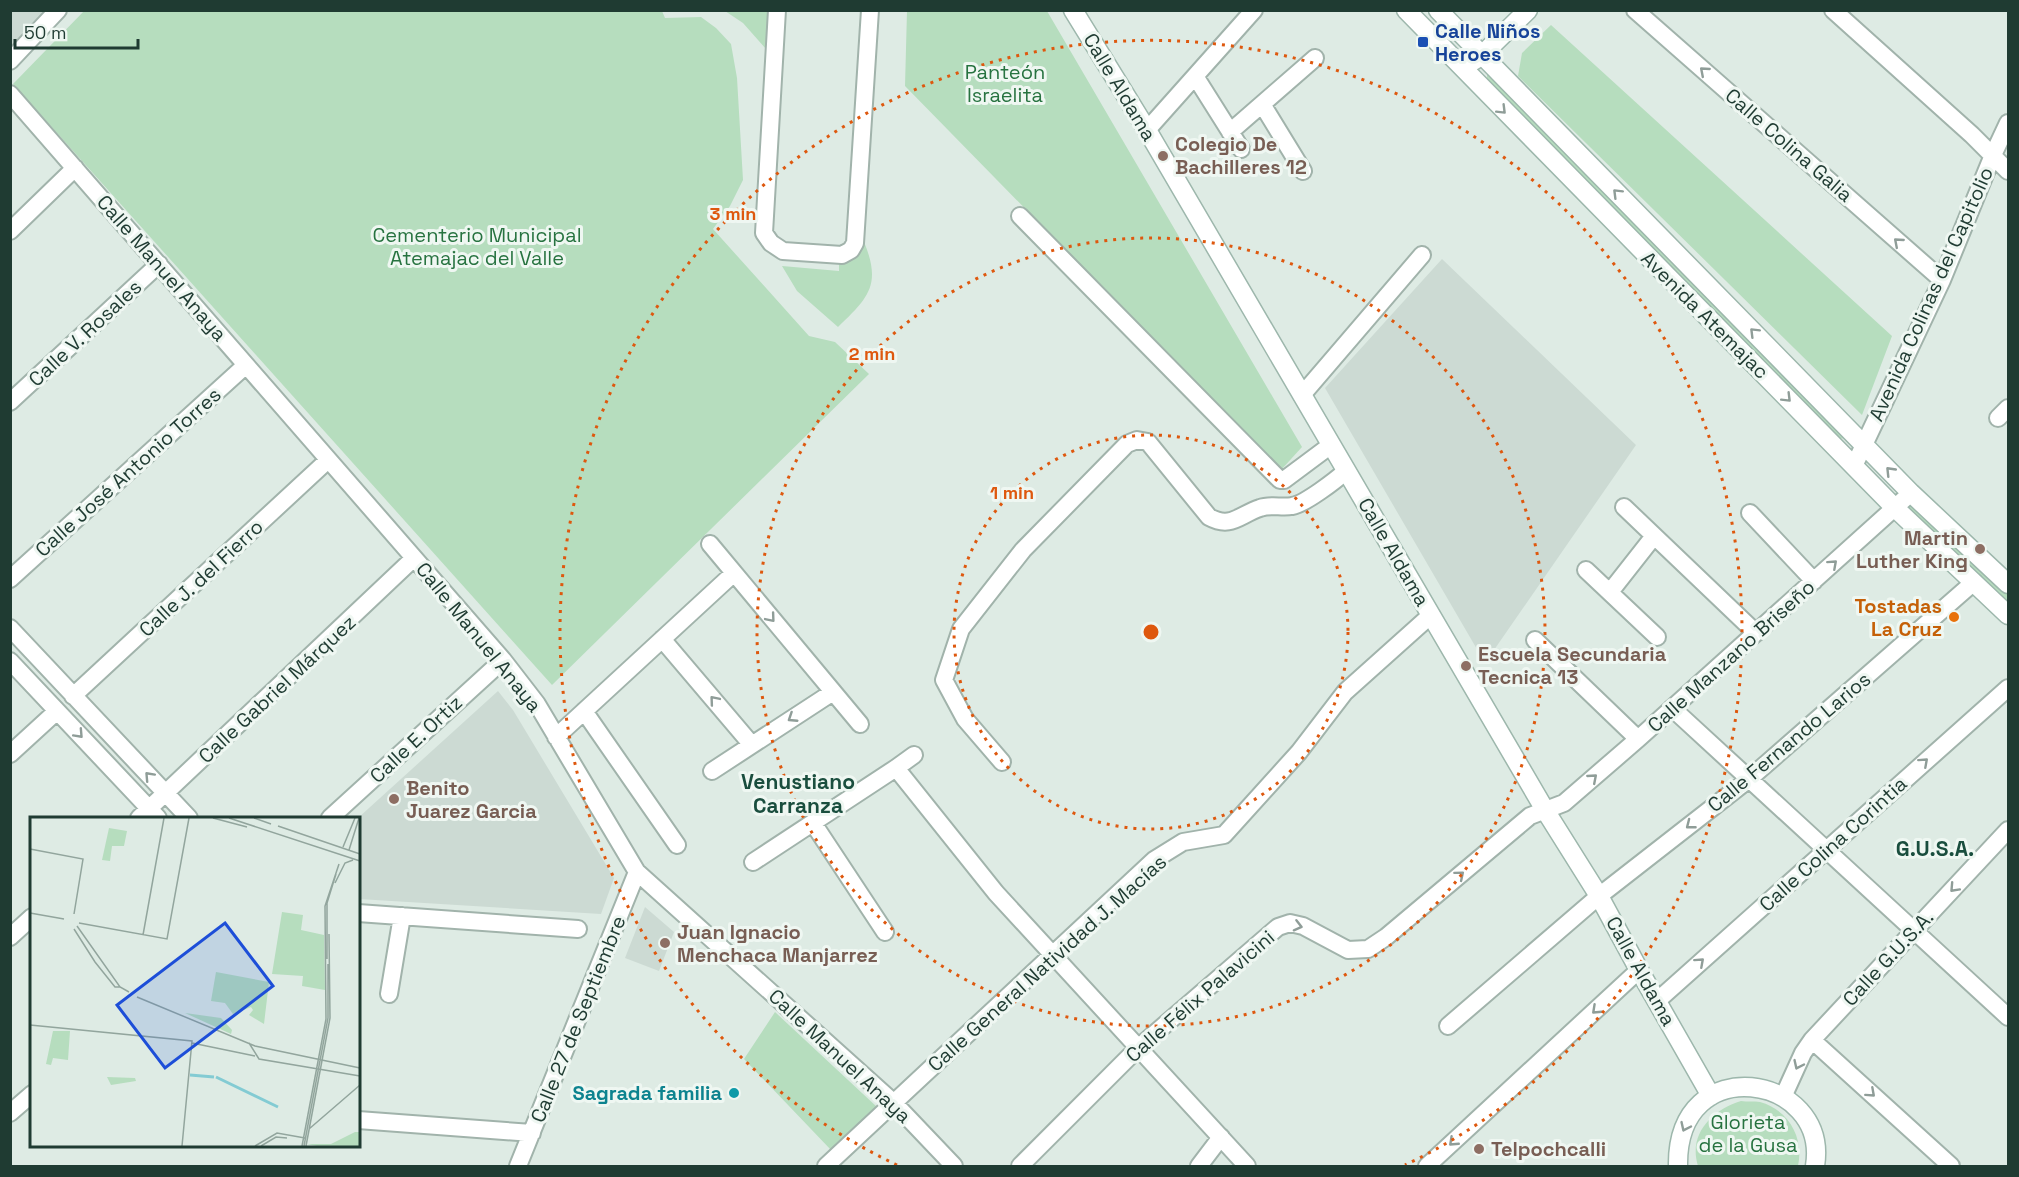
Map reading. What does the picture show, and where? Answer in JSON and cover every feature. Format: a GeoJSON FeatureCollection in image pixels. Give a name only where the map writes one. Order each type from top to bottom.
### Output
{"type":"FeatureCollection","features":[{"type":"Feature","properties":{"kind":"street"},"geometry":{"type":"LineString","coordinates":[[10,61],[58,10]]}},
{"type":"Feature","properties":{"kind":"street"},"geometry":{"type":"LineString","coordinates":[[777,10],[764,233],[771,243],[783,251],[842,255],[851,250],[855,243],[870,10]]}},
{"type":"Feature","properties":{"kind":"street","name":"Calle Aldama"},"geometry":{"type":"LineString","coordinates":[[1073,10],[1147,130],[1545,810],[1599,896],[1711,1096]]}},
{"type":"Feature","properties":{"kind":"street"},"geometry":{"type":"LineString","coordinates":[[1147,130],[1254,10]]}},
{"type":"Feature","properties":{"kind":"street","name":"Avenida Atemajac"},"geometry":{"type":"LineString","coordinates":[[1406,10],[1895,508],[2008,615]]}},
{"type":"Feature","properties":{"kind":"street","name":"Avenida Atemajac"},"geometry":{"type":"LineString","coordinates":[[1438,10],[1911,493],[2008,584]]}},
{"type":"Feature","properties":{"kind":"street"},"geometry":{"type":"LineString","coordinates":[[1461,68],[1482,56],[1528,10]]}},
{"type":"Feature","properties":{"kind":"street","name":"Calle Colina Galia"},"geometry":{"type":"LineString","coordinates":[[1635,10],[1942,280]]}},
{"type":"Feature","properties":{"kind":"street"},"geometry":{"type":"LineString","coordinates":[[1833,10],[2008,171]]}},
{"type":"Feature","properties":{"kind":"street"},"geometry":{"type":"LineString","coordinates":[[1230,132],[1315,58]]}},
{"type":"Feature","properties":{"kind":"street"},"geometry":{"type":"LineString","coordinates":[[1194,76],[1241,149]]}},
{"type":"Feature","properties":{"kind":"street","name":"Calle Manuel Anaya"},"geometry":{"type":"LineString","coordinates":[[10,94],[503,660],[537,704],[637,872],[894,1103],[954,1167]]}},
{"type":"Feature","properties":{"kind":"street"},"geometry":{"type":"LineString","coordinates":[[1262,104],[1303,171]]}},
{"type":"Feature","properties":{"kind":"street","name":"Avenida Colinas del Capitolio"},"geometry":{"type":"LineString","coordinates":[[1854,466],[1942,280],[2008,123]]}},
{"type":"Feature","properties":{"kind":"street"},"geometry":{"type":"LineString","coordinates":[[10,231],[75,168]]}},
{"type":"Feature","properties":{"kind":"street"},"geometry":{"type":"LineString","coordinates":[[1020,216],[1280,480],[1284,480],[1331,445]]}},
{"type":"Feature","properties":{"kind":"street"},"geometry":{"type":"LineString","coordinates":[[1302,395],[1422,255]]}},
{"type":"Feature","properties":{"kind":"street","name":"Calle V. Rosales"},"geometry":{"type":"LineString","coordinates":[[10,402],[159,264]]}},
{"type":"Feature","properties":{"kind":"street","name":"Calle José Antonio Torres"},"geometry":{"type":"LineString","coordinates":[[10,579],[246,365]]}},
{"type":"Feature","properties":{"kind":"street"},"geometry":{"type":"LineString","coordinates":[[1002,762],[965,719],[944,680],[961,629],[1023,550],[1127,444],[1137,440],[1148,441],[1209,517],[1219,522],[1230,522],[1261,507],[1295,506],[1346,471]]}},
{"type":"Feature","properties":{"kind":"street","name":"Calle J. del Fierro"},"geometry":{"type":"LineString","coordinates":[[73,696],[328,460]]}},
{"type":"Feature","properties":{"kind":"street","name":"Calle Manzano Briseño"},"geometry":{"type":"LineString","coordinates":[[1545,810],[1564,803],[1638,739],[1911,493]]}},
{"type":"Feature","properties":{"kind":"street"},"geometry":{"type":"LineString","coordinates":[[1624,507],[1756,633]]}},
{"type":"Feature","properties":{"kind":"street"},"geometry":{"type":"LineString","coordinates":[[1750,513],[1814,581]]}},
{"type":"Feature","properties":{"kind":"street"},"geometry":{"type":"LineString","coordinates":[[1610,592],[1654,536]]}},
{"type":"Feature","properties":{"kind":"street"},"geometry":{"type":"LineString","coordinates":[[710,544],[860,724]]}},
{"type":"Feature","properties":{"kind":"street","name":"Calle Gabriel Márquez"},"geometry":{"type":"LineString","coordinates":[[148,815],[166,794],[414,558]]}},
{"type":"Feature","properties":{"kind":"street"},"geometry":{"type":"LineString","coordinates":[[1586,570],[1657,637]]}},
{"type":"Feature","properties":{"kind":"street"},"geometry":{"type":"LineString","coordinates":[[556,737],[734,573]]}},
{"type":"Feature","properties":{"kind":"street","name":"Calle Fernando Larios"},"geometry":{"type":"LineString","coordinates":[[1448,1026],[1599,896],[1749,779],[1974,582]]}},
{"type":"Feature","properties":{"kind":"street","name":"Calle General Natividad J. Macías"},"geometry":{"type":"LineString","coordinates":[[826,1167],[1154,860],[1183,842],[1224,835],[1299,752],[1345,692],[1431,615]]}},
{"type":"Feature","properties":{"kind":"street"},"geometry":{"type":"LineString","coordinates":[[10,628],[187,817]]}},
{"type":"Feature","properties":{"kind":"street"},"geometry":{"type":"LineString","coordinates":[[662,639],[752,745]]}},
{"type":"Feature","properties":{"kind":"street"},"geometry":{"type":"LineString","coordinates":[[1535,640],[1638,739]]}},
{"type":"Feature","properties":{"kind":"street","name":"Calle E. Ortiz"},"geometry":{"type":"LineString","coordinates":[[332,817],[503,660]]}},
{"type":"Feature","properties":{"kind":"street"},"geometry":{"type":"LineString","coordinates":[[10,661],[148,815]]}},
{"type":"Feature","properties":{"kind":"street","name":"Calle Colina Corintia"},"geometry":{"type":"LineString","coordinates":[[1657,1001],[2008,688]]}},
{"type":"Feature","properties":{"kind":"street"},"geometry":{"type":"LineString","coordinates":[[712,771],[833,692]]}},
{"type":"Feature","properties":{"kind":"street"},"geometry":{"type":"LineString","coordinates":[[1672,708],[2008,1017]]}},
{"type":"Feature","properties":{"kind":"street"},"geometry":{"type":"LineString","coordinates":[[10,754],[57,711]]}},
{"type":"Feature","properties":{"kind":"street"},"geometry":{"type":"LineString","coordinates":[[584,711],[677,845]]}},
{"type":"Feature","properties":{"kind":"street"},"geometry":{"type":"LineString","coordinates":[[753,862],[914,755]]}},
{"type":"Feature","properties":{"kind":"street"},"geometry":{"type":"LineString","coordinates":[[896,768],[996,893],[1247,1167]]}},
{"type":"Feature","properties":{"kind":"street","name":"Calle Félix Palavicini"},"geometry":{"type":"LineString","coordinates":[[1020,1167],[1138,1048],[1278,927],[1290,923],[1348,951],[1368,949],[1386,938],[1530,816],[1545,810]]}},
{"type":"Feature","properties":{"kind":"street"},"geometry":{"type":"LineString","coordinates":[[813,823],[885,932]]}},
{"type":"Feature","properties":{"kind":"street","name":"Calle G.U.S.A."},"geometry":{"type":"LineString","coordinates":[[1783,1097],[1803,1053],[1812,1040],[2008,830]]}},
{"type":"Feature","properties":{"kind":"street","name":"Calle 27 de Septiembre"},"geometry":{"type":"LineString","coordinates":[[518,1167],[637,872]]}},
{"type":"Feature","properties":{"kind":"street"},"geometry":{"type":"LineString","coordinates":[[389,994],[402,916]]}},
{"type":"Feature","properties":{"kind":"street"},"geometry":{"type":"LineString","coordinates":[[360,917],[402,916],[578,929]]}},
{"type":"Feature","properties":{"kind":"street"},"geometry":{"type":"LineString","coordinates":[[10,937],[30,919]]}},
{"type":"Feature","properties":{"kind":"street"},"geometry":{"type":"LineString","coordinates":[[1427,1167],[1639,970]]}},
{"type":"Feature","properties":{"kind":"street"},"geometry":{"type":"LineString","coordinates":[[1812,1040],[1951,1167]]}},
{"type":"Feature","properties":{"kind":"street"},"geometry":{"type":"LineString","coordinates":[[1678,1167],[1678,1146],[1683,1126],[1695,1109],[1711,1096],[1728,1089],[1747,1086],[1766,1089],[1783,1097],[1801,1112],[1812,1132],[1816,1155],[1815,1167]]}},
{"type":"Feature","properties":{"kind":"street"},"geometry":{"type":"LineString","coordinates":[[10,1113],[30,1096]]}},
{"type":"Feature","properties":{"kind":"street"},"geometry":{"type":"LineString","coordinates":[[360,1120],[532,1134]]}},
{"type":"Feature","properties":{"kind":"street"},"geometry":{"type":"LineString","coordinates":[[1199,1167],[1221,1137]]}},
{"type":"Feature","properties":{"kind":"shaded area"},"geometry":{"type":"Polygon","coordinates":[[[11,11],[48,11],[11,49],[11,11]]]}},
{"type":"Feature","properties":{"kind":"shaded area"},"geometry":{"type":"Polygon","coordinates":[[[1442,259],[1636,445],[1485,663],[1325,388],[1442,259]]]}},
{"type":"Feature","properties":{"kind":"shaded area"},"geometry":{"type":"Polygon","coordinates":[[[498,691],[513,710],[614,878],[601,914],[360,899],[359,817],[498,691]]]}},
{"type":"Feature","properties":{"kind":"shaded area"},"geometry":{"type":"Polygon","coordinates":[[[645,907],[674,932],[659,971],[625,958],[645,907]]]}},
{"type":"Feature","properties":{"kind":"green space","name":"Cementerio Municipal Atemajac del Valle"},"geometry":{"type":"Polygon","coordinates":[[[84,11],[662,11],[665,18],[701,17],[716,28],[731,44],[737,78],[743,180],[730,206],[713,229],[809,336],[835,342],[869,374],[552,685],[13,84],[84,11]]]}},
{"type":"Feature","properties":{"kind":"green space"},"geometry":{"type":"Polygon","coordinates":[[[725,11],[774,11],[772,52],[766,49],[743,23],[725,11]]]}},
{"type":"Feature","properties":{"kind":"green space","name":"Panteón Israelita"},"geometry":{"type":"Polygon","coordinates":[[[907,11],[1047,11],[1302,447],[1281,470],[905,86],[907,11]]]}},
{"type":"Feature","properties":{"kind":"green space"},"geometry":{"type":"Polygon","coordinates":[[[1551,25],[1892,336],[1862,415],[1518,76],[1522,53],[1551,25]]]}},
{"type":"Feature","properties":{"kind":"green space"},"geometry":{"type":"Polygon","coordinates":[[[1487,71],[1850,439],[1837,438],[1487,83],[1487,71]]]}},
{"type":"Feature","properties":{"kind":"green space"},"geometry":{"type":"Polygon","coordinates":[[[864,242],[872,269],[869,290],[857,308],[838,327],[797,291],[782,266],[839,271],[839,259],[852,255],[864,242]]]}},
{"type":"Feature","properties":{"kind":"green space"},"geometry":{"type":"Polygon","coordinates":[[[1902,493],[2008,585],[2008,609],[1900,501],[1902,493]]]}},
{"type":"Feature","properties":{"kind":"green space"},"geometry":{"type":"Polygon","coordinates":[[[775,1012],[877,1107],[831,1150],[744,1059],[775,1012]]]}},
{"type":"Feature","properties":{"kind":"green space","name":"Glorieta de la Gusa"},"geometry":{"type":"Polygon","coordinates":[[[1741,1101],[1760,1102],[1779,1111],[1786,1118],[1792,1126],[1799,1145],[1798,1166],[1698,1166],[1696,1144],[1705,1125],[1721,1110],[1741,1101]]]}},
{"type":"Feature","properties":{"kind":"place","name":"Calle Niños Heroes"},"geometry":{"type":"Point","coordinates":[1423,42]}},
{"type":"Feature","properties":{"kind":"place","name":"Colegio De Bachilleres 12"},"geometry":{"type":"Point","coordinates":[1163,156]}},
{"type":"Feature","properties":{"kind":"place","name":"Martin Luther King"},"geometry":{"type":"Point","coordinates":[1980,549]}},
{"type":"Feature","properties":{"kind":"place","name":"Tostadas La Cruz"},"geometry":{"type":"Point","coordinates":[1954,617]}},
{"type":"Feature","properties":{"kind":"place","name":"Escuela Secundaria Tecnica 13"},"geometry":{"type":"Point","coordinates":[1466,666]}},
{"type":"Feature","properties":{"kind":"place","name":"Benito Juarez Garcia"},"geometry":{"type":"Point","coordinates":[394,799]}},
{"type":"Feature","properties":{"kind":"place","name":"Juan Ignacio Menchaca Manjarrez"},"geometry":{"type":"Point","coordinates":[665,943]}},
{"type":"Feature","properties":{"kind":"place","name":"Sagrada familia"},"geometry":{"type":"Point","coordinates":[734,1093]}},
{"type":"Feature","properties":{"kind":"place","name":"Telpochcalli"},"geometry":{"type":"Point","coordinates":[1479,1149]}},
{"type":"Feature","properties":{"kind":"district","name":"Venustiano Carranza"},"geometry":{"type":"Point","coordinates":[798,794]}},
{"type":"Feature","properties":{"kind":"district","name":"G.U.S.A."},"geometry":{"type":"Point","coordinates":[1935,849]}}]}
